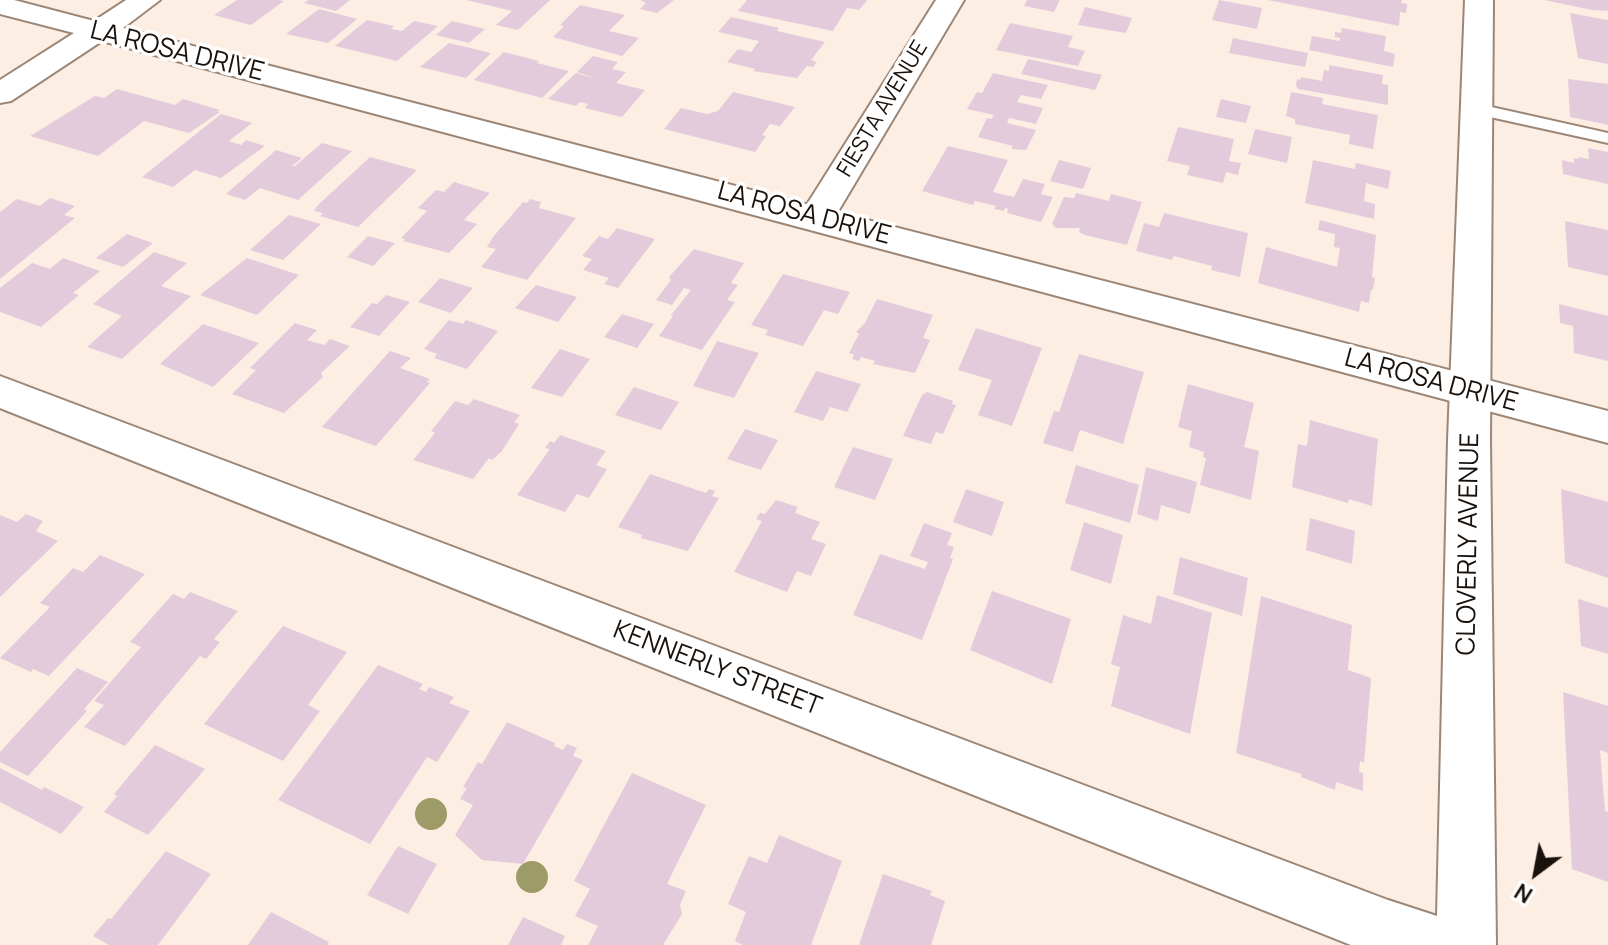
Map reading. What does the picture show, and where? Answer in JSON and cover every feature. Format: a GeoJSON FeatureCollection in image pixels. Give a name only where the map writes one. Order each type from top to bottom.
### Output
{"type":"FeatureCollection","features":[{"type":"Feature","properties":{"kind":"street"},"geometry":{"type":"LineString","coordinates":[[0,94],[146,0]]}},
{"type":"Feature","properties":{"kind":"street","name":"FIESTA AVENUE"},"geometry":{"type":"LineString","coordinates":[[817,217],[950,0]]}},
{"type":"Feature","properties":{"kind":"street","name":"CLOVERLY AVENUE"},"geometry":{"type":"LineString","coordinates":[[1466,945],[1471,391],[1479,0]]}},
{"type":"Feature","properties":{"kind":"street","name":"LA ROSA DRIVE"},"geometry":{"type":"LineString","coordinates":[[0,5],[1608,427]]}},
{"type":"Feature","properties":{"kind":"street","name":"KENNERLY STREET"},"geometry":{"type":"LineString","coordinates":[[0,391],[1388,930],[1435,945]]}},
{"type":"Feature","properties":{"kind":"lane"},"geometry":{"type":"LineString","coordinates":[[1478,109],[1608,138]]}},
{"type":"Feature","properties":{"kind":"building"},"geometry":{"type":"Polygon","coordinates":[[[237,0],[284,1],[251,25],[214,15],[237,0]]]}},
{"type":"Feature","properties":{"kind":"building"},"geometry":{"type":"Polygon","coordinates":[[[308,0],[350,0],[336,11],[304,3],[308,0]]]}},
{"type":"Feature","properties":{"kind":"building"},"geometry":{"type":"Polygon","coordinates":[[[466,0],[550,0],[518,30],[496,25],[512,11],[466,0]]]}},
{"type":"Feature","properties":{"kind":"building"},"geometry":{"type":"Polygon","coordinates":[[[640,0],[674,0],[657,13],[640,9],[646,3],[640,0]]]}},
{"type":"Feature","properties":{"kind":"building"},"geometry":{"type":"Polygon","coordinates":[[[747,0],[867,1],[859,10],[847,8],[833,31],[738,11],[747,0]]]}},
{"type":"Feature","properties":{"kind":"building"},"geometry":{"type":"Polygon","coordinates":[[[1027,0],[1060,0],[1054,12],[1024,6],[1027,0]]]}},
{"type":"Feature","properties":{"kind":"building"},"geometry":{"type":"Polygon","coordinates":[[[1219,0],[1262,8],[1257,29],[1212,20],[1219,0]]]}},
{"type":"Feature","properties":{"kind":"building"},"geometry":{"type":"Polygon","coordinates":[[[1268,0],[1402,0],[1401,3],[1407,4],[1406,13],[1400,12],[1399,26],[1268,0]]]}},
{"type":"Feature","properties":{"kind":"building"},"geometry":{"type":"Polygon","coordinates":[[[1544,0],[1608,0],[1608,11],[1592,10],[1544,0]]]}},
{"type":"Feature","properties":{"kind":"building"},"geometry":{"type":"Polygon","coordinates":[[[580,5],[625,15],[609,31],[639,38],[622,56],[553,37],[580,5]]]}},
{"type":"Feature","properties":{"kind":"building"},"geometry":{"type":"Polygon","coordinates":[[[1085,7],[1132,18],[1126,33],[1078,25],[1085,7]]]}},
{"type":"Feature","properties":{"kind":"building"},"geometry":{"type":"Polygon","coordinates":[[[319,9],[357,19],[328,43],[286,34],[319,9]]]}},
{"type":"Feature","properties":{"kind":"building"},"geometry":{"type":"Polygon","coordinates":[[[1570,13],[1608,20],[1608,64],[1578,58],[1570,13]]]}},
{"type":"Feature","properties":{"kind":"building"},"geometry":{"type":"Polygon","coordinates":[[[731,17],[825,42],[811,60],[817,62],[813,67],[807,66],[797,78],[753,71],[755,69],[727,62],[738,49],[751,52],[759,41],[718,32],[731,17]]]}},
{"type":"Feature","properties":{"kind":"building"},"geometry":{"type":"Polygon","coordinates":[[[367,20],[402,31],[414,21],[438,26],[397,61],[335,46],[367,20]]]}},
{"type":"Feature","properties":{"kind":"building"},"geometry":{"type":"Polygon","coordinates":[[[452,21],[485,29],[469,43],[436,35],[452,21]]]}},
{"type":"Feature","properties":{"kind":"building"},"geometry":{"type":"Polygon","coordinates":[[[1010,23],[1073,36],[1068,47],[1085,51],[1078,66],[996,50],[1010,23]]]}},
{"type":"Feature","properties":{"kind":"building"},"geometry":{"type":"Polygon","coordinates":[[[1342,28],[1386,36],[1384,51],[1395,54],[1393,67],[1309,50],[1312,36],[1340,41],[1335,37],[1335,32],[1341,33],[1342,28]]]}},
{"type":"Feature","properties":{"kind":"building"},"geometry":{"type":"Polygon","coordinates":[[[1233,38],[1308,53],[1305,67],[1229,53],[1233,38]]]}},
{"type":"Feature","properties":{"kind":"building"},"geometry":{"type":"Polygon","coordinates":[[[449,43],[491,53],[466,78],[420,67],[449,43]]]}},
{"type":"Feature","properties":{"kind":"building"},"geometry":{"type":"Polygon","coordinates":[[[504,52],[569,71],[542,98],[474,80],[504,52]]]}},
{"type":"Feature","properties":{"kind":"building"},"geometry":{"type":"Polygon","coordinates":[[[593,56],[618,62],[612,69],[626,72],[616,83],[645,90],[622,117],[585,108],[588,104],[580,102],[576,106],[548,99],[576,73],[597,79],[577,72],[593,56]]]}},
{"type":"Feature","properties":{"kind":"building"},"geometry":{"type":"Polygon","coordinates":[[[1028,59],[1102,75],[1095,90],[1021,74],[1028,59]]]}},
{"type":"Feature","properties":{"kind":"building"},"geometry":{"type":"Polygon","coordinates":[[[1329,65],[1383,75],[1382,84],[1388,85],[1388,105],[1298,89],[1297,79],[1322,81],[1324,70],[1329,71],[1329,65]]]}},
{"type":"Feature","properties":{"kind":"building"},"geometry":{"type":"Polygon","coordinates":[[[993,73],[1048,85],[1041,99],[1021,95],[1017,102],[1043,108],[1036,124],[1009,118],[1007,123],[1036,130],[1026,150],[1011,149],[1013,146],[978,137],[987,118],[991,119],[994,115],[967,109],[977,92],[982,93],[993,73]]]}},
{"type":"Feature","properties":{"kind":"building"},"geometry":{"type":"Polygon","coordinates":[[[1568,79],[1608,84],[1608,125],[1570,117],[1568,79]]]}},
{"type":"Feature","properties":{"kind":"building"},"geometry":{"type":"Polygon","coordinates":[[[117,89],[175,105],[183,99],[220,112],[189,133],[144,121],[98,156],[30,136],[95,96],[104,98],[117,89]]]}},
{"type":"Feature","properties":{"kind":"building"},"geometry":{"type":"Polygon","coordinates":[[[733,92],[795,107],[780,126],[770,124],[755,152],[664,129],[681,108],[707,114],[718,111],[733,92]]]}},
{"type":"Feature","properties":{"kind":"building"},"geometry":{"type":"Polygon","coordinates":[[[1291,92],[1323,98],[1322,104],[1378,115],[1373,149],[1349,144],[1350,135],[1295,124],[1295,119],[1286,116],[1291,92]]]}},
{"type":"Feature","properties":{"kind":"building"},"geometry":{"type":"Polygon","coordinates":[[[1221,99],[1251,106],[1246,123],[1216,117],[1221,99]]]}},
{"type":"Feature","properties":{"kind":"building"},"geometry":{"type":"Polygon","coordinates":[[[221,114],[252,123],[229,141],[241,145],[246,140],[265,146],[221,178],[195,170],[173,187],[142,177],[221,114]]]}},
{"type":"Feature","properties":{"kind":"building"},"geometry":{"type":"Polygon","coordinates":[[[1178,127],[1234,139],[1229,161],[1241,163],[1238,175],[1226,172],[1223,183],[1187,175],[1190,166],[1167,161],[1178,127]]]}},
{"type":"Feature","properties":{"kind":"building"},"geometry":{"type":"Polygon","coordinates":[[[1255,129],[1292,137],[1287,163],[1248,154],[1255,129]]]}},
{"type":"Feature","properties":{"kind":"building"},"geometry":{"type":"Polygon","coordinates":[[[322,143],[352,151],[298,200],[260,188],[245,200],[226,194],[276,150],[302,158],[292,166],[295,166],[322,143]]]}},
{"type":"Feature","properties":{"kind":"building"},"geometry":{"type":"Polygon","coordinates":[[[948,146],[1008,160],[993,192],[1014,197],[1023,179],[1045,184],[1041,194],[1053,197],[1041,222],[1007,213],[1008,209],[1005,208],[1004,211],[994,209],[996,206],[975,201],[973,205],[922,191],[948,146]]]}},
{"type":"Feature","properties":{"kind":"building"},"geometry":{"type":"Polygon","coordinates":[[[1588,148],[1608,152],[1608,184],[1563,174],[1562,160],[1574,163],[1574,158],[1589,159],[1588,148]]]}},
{"type":"Feature","properties":{"kind":"building"},"geometry":{"type":"Polygon","coordinates":[[[370,157],[417,170],[358,227],[320,216],[323,213],[314,211],[318,205],[370,157]]]}},
{"type":"Feature","properties":{"kind":"building"},"geometry":{"type":"Polygon","coordinates":[[[1059,160],[1091,168],[1083,189],[1050,181],[1059,160]]]}},
{"type":"Feature","properties":{"kind":"building"},"geometry":{"type":"Polygon","coordinates":[[[1313,160],[1355,169],[1356,163],[1391,171],[1388,189],[1366,183],[1364,201],[1375,204],[1374,219],[1305,203],[1313,160]]]}},
{"type":"Feature","properties":{"kind":"building"},"geometry":{"type":"Polygon","coordinates":[[[454,182],[490,193],[464,220],[477,224],[449,253],[403,241],[405,239],[401,238],[427,211],[418,208],[436,190],[444,192],[454,182]]]}},
{"type":"Feature","properties":{"kind":"building"},"geometry":{"type":"Polygon","coordinates":[[[1076,193],[1109,201],[1111,194],[1142,202],[1127,245],[1085,235],[1079,232],[1080,228],[1056,228],[1052,224],[1064,197],[1074,198],[1076,193]]]}},
{"type":"Feature","properties":{"kind":"building"},"geometry":{"type":"Polygon","coordinates":[[[50,198],[75,206],[64,215],[75,218],[0,279],[0,212],[17,199],[40,206],[50,198]]]}},
{"type":"Feature","properties":{"kind":"building"},"geometry":{"type":"Polygon","coordinates":[[[530,199],[541,202],[539,208],[576,218],[527,280],[481,267],[496,249],[487,247],[493,237],[523,202],[527,203],[530,199]]]}},
{"type":"Feature","properties":{"kind":"building"},"geometry":{"type":"Polygon","coordinates":[[[1164,213],[1248,233],[1240,277],[1174,256],[1172,260],[1136,251],[1144,223],[1159,227],[1164,213]]]}},
{"type":"Feature","properties":{"kind":"building"},"geometry":{"type":"Polygon","coordinates":[[[289,215],[321,224],[283,260],[250,250],[289,215]]]}},
{"type":"Feature","properties":{"kind":"building"},"geometry":{"type":"Polygon","coordinates":[[[1320,220],[1376,235],[1373,290],[1369,303],[1361,301],[1359,312],[1258,283],[1266,247],[1337,267],[1340,248],[1334,247],[1335,234],[1318,230],[1320,220]]]}},
{"type":"Feature","properties":{"kind":"building"},"geometry":{"type":"Polygon","coordinates":[[[1565,221],[1608,230],[1608,276],[1568,267],[1565,221]]]}},
{"type":"Feature","properties":{"kind":"building"},"geometry":{"type":"Polygon","coordinates":[[[617,228],[655,239],[618,288],[604,284],[609,278],[583,270],[592,259],[582,256],[599,236],[608,239],[617,228]]]}},
{"type":"Feature","properties":{"kind":"building"},"geometry":{"type":"Polygon","coordinates":[[[127,234],[153,243],[123,267],[96,258],[127,234]]]}},
{"type":"Feature","properties":{"kind":"building"},"geometry":{"type":"Polygon","coordinates":[[[368,236],[395,243],[373,266],[347,257],[368,236]]]}},
{"type":"Feature","properties":{"kind":"building"},"geometry":{"type":"Polygon","coordinates":[[[694,249],[744,263],[731,283],[738,285],[727,300],[735,302],[702,350],[659,336],[691,290],[684,288],[672,305],[656,300],[671,280],[669,277],[694,249]]]}},
{"type":"Feature","properties":{"kind":"building"},"geometry":{"type":"Polygon","coordinates":[[[154,252],[187,263],[161,286],[191,296],[122,359],[87,347],[122,316],[93,304],[154,252]]]}},
{"type":"Feature","properties":{"kind":"building"},"geometry":{"type":"Polygon","coordinates":[[[63,258],[100,271],[73,293],[79,295],[41,327],[0,312],[0,288],[32,263],[50,269],[63,258]]]}},
{"type":"Feature","properties":{"kind":"building"},"geometry":{"type":"Polygon","coordinates":[[[247,258],[299,275],[257,315],[200,295],[247,258]]]}},
{"type":"Feature","properties":{"kind":"building"},"geometry":{"type":"Polygon","coordinates":[[[783,274],[850,292],[838,314],[824,310],[803,346],[765,335],[768,330],[751,325],[783,274]]]}},
{"type":"Feature","properties":{"kind":"building"},"geometry":{"type":"Polygon","coordinates":[[[440,278],[473,288],[451,313],[418,302],[440,278]]]}},
{"type":"Feature","properties":{"kind":"building"},"geometry":{"type":"Polygon","coordinates":[[[536,285],[577,297],[558,322],[515,308],[536,285]]]}},
{"type":"Feature","properties":{"kind":"building"},"geometry":{"type":"Polygon","coordinates":[[[386,295],[410,302],[379,336],[350,327],[372,303],[377,304],[386,295]]]}},
{"type":"Feature","properties":{"kind":"building"},"geometry":{"type":"Polygon","coordinates":[[[877,299],[933,315],[923,338],[930,340],[915,373],[873,364],[875,361],[861,357],[859,361],[852,359],[854,355],[849,353],[859,334],[856,332],[865,323],[877,299]]]}},
{"type":"Feature","properties":{"kind":"building"},"geometry":{"type":"Polygon","coordinates":[[[1559,304],[1608,316],[1608,361],[1574,353],[1573,326],[1560,323],[1559,304]]]}},
{"type":"Feature","properties":{"kind":"building"},"geometry":{"type":"Polygon","coordinates":[[[622,314],[654,324],[637,348],[604,337],[622,314]]]}},
{"type":"Feature","properties":{"kind":"building"},"geometry":{"type":"Polygon","coordinates":[[[449,320],[463,324],[466,320],[498,331],[467,369],[434,358],[437,354],[424,349],[449,320]]]}},
{"type":"Feature","properties":{"kind":"building"},"geometry":{"type":"Polygon","coordinates":[[[295,323],[317,330],[307,340],[324,345],[330,339],[350,346],[321,373],[323,377],[284,413],[232,394],[256,370],[250,368],[295,323]]]}},
{"type":"Feature","properties":{"kind":"building"},"geometry":{"type":"Polygon","coordinates":[[[203,324],[259,343],[213,387],[160,364],[203,324]]]}},
{"type":"Feature","properties":{"kind":"building"},"geometry":{"type":"Polygon","coordinates":[[[976,328],[1042,348],[1012,426],[978,415],[992,380],[958,370],[976,328]]]}},
{"type":"Feature","properties":{"kind":"building"},"geometry":{"type":"Polygon","coordinates":[[[717,341],[759,353],[734,398],[693,386],[717,341]]]}},
{"type":"Feature","properties":{"kind":"building"},"geometry":{"type":"Polygon","coordinates":[[[560,349],[590,359],[562,397],[531,388],[560,349]]]}},
{"type":"Feature","properties":{"kind":"building"},"geometry":{"type":"Polygon","coordinates":[[[390,351],[411,358],[400,368],[430,379],[427,382],[430,383],[376,446],[322,427],[390,351]]]}},
{"type":"Feature","properties":{"kind":"building"},"geometry":{"type":"Polygon","coordinates":[[[1079,354],[1144,372],[1123,444],[1080,430],[1073,452],[1043,443],[1054,411],[1059,412],[1079,354]]]}},
{"type":"Feature","properties":{"kind":"building"},"geometry":{"type":"Polygon","coordinates":[[[816,371],[861,384],[847,412],[830,407],[823,421],[794,412],[816,371]]]}},
{"type":"Feature","properties":{"kind":"building"},"geometry":{"type":"Polygon","coordinates":[[[1188,384],[1254,403],[1244,447],[1259,451],[1251,500],[1200,485],[1206,458],[1203,457],[1204,452],[1189,447],[1192,431],[1178,427],[1188,384]]]}},
{"type":"Feature","properties":{"kind":"building"},"geometry":{"type":"Polygon","coordinates":[[[634,387],[679,402],[661,430],[615,415],[634,387]]]}},
{"type":"Feature","properties":{"kind":"building"},"geometry":{"type":"Polygon","coordinates":[[[927,392],[953,401],[952,404],[956,405],[943,434],[936,432],[931,444],[903,436],[922,395],[927,392]]]}},
{"type":"Feature","properties":{"kind":"building"},"geometry":{"type":"Polygon","coordinates":[[[474,399],[520,415],[514,422],[519,424],[502,451],[492,460],[489,458],[473,479],[413,460],[455,401],[468,405],[474,399]]]}},
{"type":"Feature","properties":{"kind":"building"},"geometry":{"type":"Polygon","coordinates":[[[1310,420],[1378,439],[1372,506],[1349,499],[1348,503],[1292,487],[1298,444],[1307,446],[1310,420]]]}},
{"type":"Feature","properties":{"kind":"building"},"geometry":{"type":"Polygon","coordinates":[[[745,429],[778,440],[761,470],[727,459],[745,429]]]}},
{"type":"Feature","properties":{"kind":"building"},"geometry":{"type":"Polygon","coordinates":[[[560,435],[606,451],[596,465],[607,469],[589,498],[577,494],[565,512],[517,495],[550,449],[545,448],[550,441],[554,443],[560,435]]]}},
{"type":"Feature","properties":{"kind":"building"},"geometry":{"type":"Polygon","coordinates":[[[853,447],[893,459],[875,500],[834,487],[853,447]]]}},
{"type":"Feature","properties":{"kind":"building"},"geometry":{"type":"Polygon","coordinates":[[[1076,465],[1139,485],[1130,523],[1065,503],[1076,465]]]}},
{"type":"Feature","properties":{"kind":"building"},"geometry":{"type":"Polygon","coordinates":[[[1146,467],[1197,482],[1190,514],[1161,505],[1158,521],[1137,514],[1146,467]]]}},
{"type":"Feature","properties":{"kind":"building"},"geometry":{"type":"Polygon","coordinates":[[[650,474],[706,493],[709,489],[715,491],[712,496],[719,498],[688,551],[641,538],[642,535],[618,527],[650,474]]]}},
{"type":"Feature","properties":{"kind":"building"},"geometry":{"type":"Polygon","coordinates":[[[966,489],[1004,502],[992,536],[953,522],[966,489]]]}},
{"type":"Feature","properties":{"kind":"building"},"geometry":{"type":"Polygon","coordinates":[[[1561,489],[1608,502],[1608,578],[1565,563],[1561,489]]]}},
{"type":"Feature","properties":{"kind":"building"},"geometry":{"type":"Polygon","coordinates":[[[776,500],[798,507],[795,513],[820,522],[811,539],[826,544],[811,576],[797,571],[787,592],[734,572],[762,521],[756,519],[760,513],[765,514],[776,500]]]}},
{"type":"Feature","properties":{"kind":"building"},"geometry":{"type":"Polygon","coordinates":[[[26,514],[43,521],[36,531],[58,541],[0,597],[0,515],[17,522],[26,514]]]}},
{"type":"Feature","properties":{"kind":"building"},"geometry":{"type":"Polygon","coordinates":[[[1310,518],[1355,531],[1352,564],[1306,550],[1310,518]]]}},
{"type":"Feature","properties":{"kind":"building"},"geometry":{"type":"Polygon","coordinates":[[[1084,522],[1123,535],[1111,584],[1070,570],[1084,522]]]}},
{"type":"Feature","properties":{"kind":"building"},"geometry":{"type":"Polygon","coordinates":[[[924,523],[952,533],[947,545],[954,547],[950,558],[953,559],[922,640],[853,615],[880,554],[925,569],[928,562],[910,556],[924,523]]]}},
{"type":"Feature","properties":{"kind":"building"},"geometry":{"type":"Polygon","coordinates":[[[100,555],[145,574],[49,676],[33,669],[31,672],[0,658],[50,607],[40,603],[73,568],[83,572],[100,555]]]}},
{"type":"Feature","properties":{"kind":"building"},"geometry":{"type":"Polygon","coordinates":[[[1180,557],[1248,578],[1242,616],[1173,594],[1180,557]]]}},
{"type":"Feature","properties":{"kind":"building"},"geometry":{"type":"Polygon","coordinates":[[[992,591],[1071,619],[1052,684],[970,650],[992,591]]]}},
{"type":"Feature","properties":{"kind":"building"},"geometry":{"type":"Polygon","coordinates":[[[190,592],[238,611],[214,639],[220,642],[206,659],[200,656],[125,746],[84,727],[104,705],[94,701],[141,647],[130,642],[173,594],[184,599],[190,592]]]}},
{"type":"Feature","properties":{"kind":"building"},"geometry":{"type":"Polygon","coordinates":[[[1157,595],[1212,613],[1190,734],[1111,706],[1120,667],[1111,664],[1123,615],[1151,624],[1157,595]]]}},
{"type":"Feature","properties":{"kind":"building"},"geometry":{"type":"Polygon","coordinates":[[[1261,596],[1352,625],[1348,670],[1371,678],[1364,763],[1360,761],[1359,772],[1363,773],[1363,791],[1336,782],[1335,790],[1301,777],[1301,774],[1236,753],[1261,596]]]}},
{"type":"Feature","properties":{"kind":"building"},"geometry":{"type":"Polygon","coordinates":[[[1578,599],[1608,608],[1608,654],[1581,646],[1578,599]]]}},
{"type":"Feature","properties":{"kind":"building"},"geometry":{"type":"Polygon","coordinates":[[[283,626],[347,652],[308,705],[320,711],[283,761],[204,724],[283,626]]]}},
{"type":"Feature","properties":{"kind":"building"},"geometry":{"type":"Polygon","coordinates":[[[378,665],[423,684],[419,689],[426,692],[429,687],[454,697],[449,703],[470,711],[437,762],[427,757],[370,844],[278,800],[378,665]]]}},
{"type":"Feature","properties":{"kind":"building"},"geometry":{"type":"Polygon","coordinates":[[[77,668],[108,682],[84,709],[87,711],[28,776],[0,762],[0,752],[77,668]]]}},
{"type":"Feature","properties":{"kind":"building"},"geometry":{"type":"Polygon","coordinates":[[[1563,692],[1608,706],[1608,753],[1600,750],[1605,811],[1608,812],[1608,882],[1572,869],[1563,692]]]}},
{"type":"Feature","properties":{"kind":"building"},"geometry":{"type":"Polygon","coordinates":[[[507,722],[555,743],[554,746],[563,750],[567,744],[577,748],[573,756],[583,760],[523,864],[482,860],[455,835],[473,805],[460,799],[467,788],[463,787],[478,762],[482,764],[507,722]]]}},
{"type":"Feature","properties":{"kind":"building"},"geometry":{"type":"Polygon","coordinates":[[[155,745],[205,769],[148,835],[104,812],[117,796],[114,794],[155,745]]]}},
{"type":"Feature","properties":{"kind":"building"},"geometry":{"type":"Polygon","coordinates":[[[0,768],[84,807],[61,834],[0,802],[0,768]]]}},
{"type":"Feature","properties":{"kind":"building"},"geometry":{"type":"Polygon","coordinates":[[[632,773],[706,805],[667,884],[686,891],[680,905],[682,914],[663,945],[588,945],[598,926],[575,916],[590,889],[574,881],[632,773]]]}},
{"type":"Feature","properties":{"kind":"building"},"geometry":{"type":"Polygon","coordinates":[[[779,835],[842,861],[811,945],[743,945],[735,941],[746,912],[728,904],[749,856],[767,863],[779,835]]]}},
{"type":"Feature","properties":{"kind":"building"},"geometry":{"type":"Polygon","coordinates":[[[398,846],[437,864],[408,914],[367,895],[398,846]]]}},
{"type":"Feature","properties":{"kind":"building"},"geometry":{"type":"Polygon","coordinates":[[[166,851],[211,874],[158,945],[109,945],[93,936],[108,918],[111,919],[166,851]]]}},
{"type":"Feature","properties":{"kind":"building"},"geometry":{"type":"Polygon","coordinates":[[[883,874],[932,891],[930,895],[945,901],[931,945],[859,945],[883,874]]]}},
{"type":"Feature","properties":{"kind":"building"},"geometry":{"type":"Polygon","coordinates":[[[271,912],[329,942],[327,945],[248,945],[271,912]]]}},
{"type":"Feature","properties":{"kind":"building"},"geometry":{"type":"Polygon","coordinates":[[[523,917],[565,936],[561,945],[508,945],[523,917]]]}}]}
